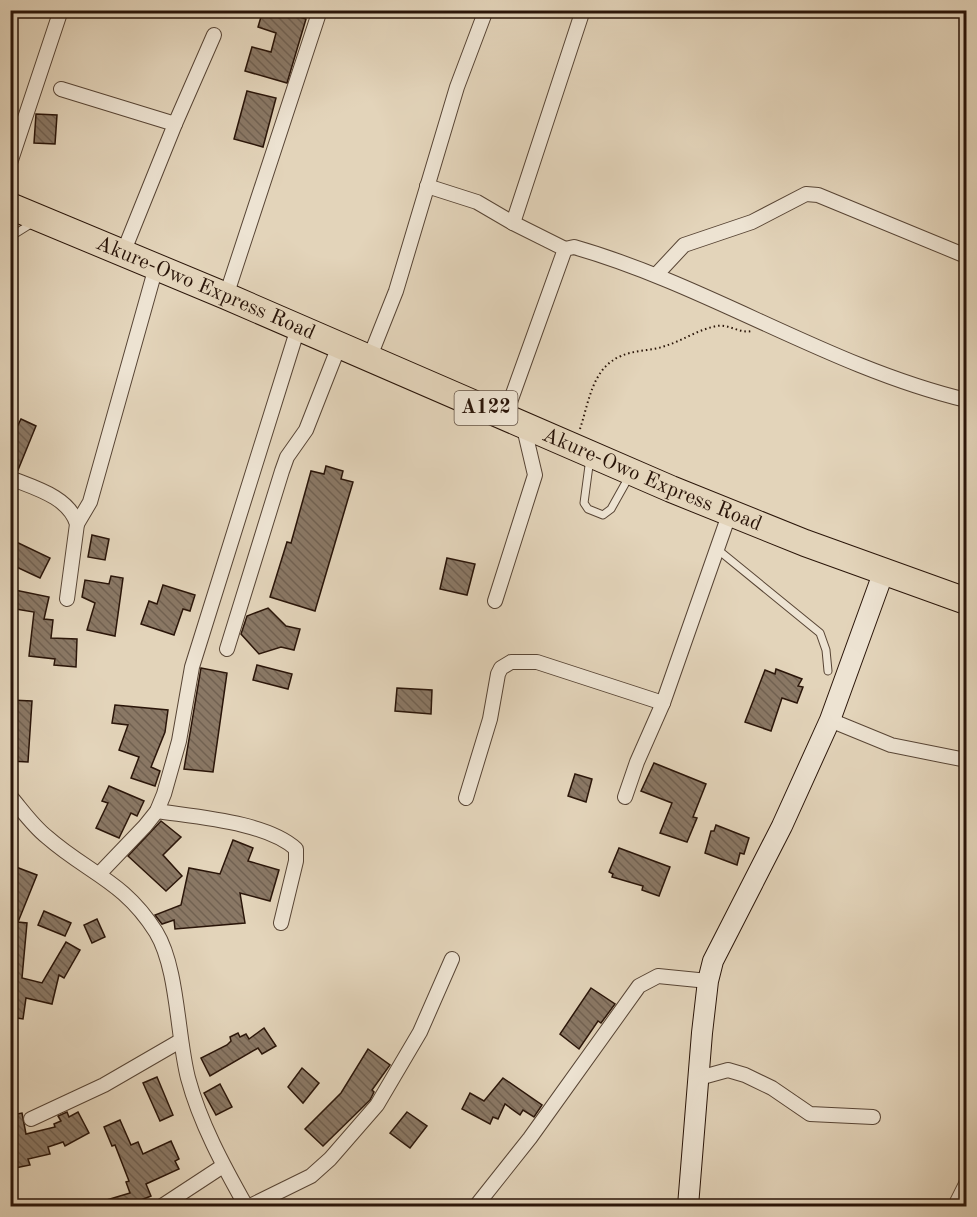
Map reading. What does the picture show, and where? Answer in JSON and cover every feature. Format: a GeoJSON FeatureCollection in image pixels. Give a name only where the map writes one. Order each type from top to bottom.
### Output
{"type":"FeatureCollection","features":[{"type":"Feature","properties":{"kind":"highway","name":"Akure-Owo Express Road"},"geometry":{"type":"LineString","coordinates":[[10,206],[730,512],[966,601]]}},
{"type":"Feature","properties":{"kind":"street"},"geometry":{"type":"LineString","coordinates":[[10,163],[61,10]]}},
{"type":"Feature","properties":{"kind":"street"},"geometry":{"type":"LineString","coordinates":[[226,296],[320,10]]}},
{"type":"Feature","properties":{"kind":"street"},"geometry":{"type":"LineString","coordinates":[[369,359],[396,291],[457,87],[486,10]]}},
{"type":"Feature","properties":{"kind":"street"},"geometry":{"type":"LineString","coordinates":[[513,223],[583,10]]}},
{"type":"Feature","properties":{"kind":"street"},"geometry":{"type":"LineString","coordinates":[[123,253],[214,35]]}},
{"type":"Feature","properties":{"kind":"street"},"geometry":{"type":"LineString","coordinates":[[61,89],[175,124]]}},
{"type":"Feature","properties":{"kind":"street"},"geometry":{"type":"LineString","coordinates":[[427,186],[477,202],[565,249],[574,247],[656,275],[763,321],[825,351],[922,389],[966,400]]}},
{"type":"Feature","properties":{"kind":"street"},"geometry":{"type":"LineString","coordinates":[[656,275],[684,245],[752,222],[806,194],[818,195],[966,256]]}},
{"type":"Feature","properties":{"kind":"street"},"geometry":{"type":"LineString","coordinates":[[495,601],[532,493],[535,475],[514,420],[565,249]]}},
{"type":"Feature","properties":{"kind":"street"},"geometry":{"type":"LineString","coordinates":[[68,599],[77,524],[90,502],[156,267]]}},
{"type":"Feature","properties":{"kind":"street"},"geometry":{"type":"LineString","coordinates":[[100,873],[157,811],[179,741],[192,667],[298,328]]}},
{"type":"Feature","properties":{"kind":"street"},"geometry":{"type":"LineString","coordinates":[[226,649],[287,457],[306,430],[339,346]]}},
{"type":"Feature","properties":{"kind":"street"},"geometry":{"type":"LineString","coordinates":[[10,478],[70,507],[77,524]]}},
{"type":"Feature","properties":{"kind":"street"},"geometry":{"type":"LineString","coordinates":[[625,797],[637,762],[663,703],[730,512]]}},
{"type":"Feature","properties":{"kind":"street"},"geometry":{"type":"LineString","coordinates":[[688,1206],[708,981],[713,961],[782,826],[830,720],[884,571]]}},
{"type":"Feature","properties":{"kind":"street"},"geometry":{"type":"LineString","coordinates":[[466,798],[490,719],[498,674],[501,668],[511,662],[537,662],[663,703]]}},
{"type":"Feature","properties":{"kind":"street"},"geometry":{"type":"LineString","coordinates":[[830,720],[891,745],[966,760]]}},
{"type":"Feature","properties":{"kind":"street"},"geometry":{"type":"LineString","coordinates":[[10,796],[47,837],[100,873],[137,905],[157,934],[168,968],[189,1080],[223,1166],[248,1206],[311,1176],[330,1159],[377,1105],[415,1040],[452,959]]}},
{"type":"Feature","properties":{"kind":"street"},"geometry":{"type":"LineString","coordinates":[[157,811],[232,824],[288,841],[296,849],[296,861],[281,923]]}},
{"type":"Feature","properties":{"kind":"street"},"geometry":{"type":"LineString","coordinates":[[476,1206],[530,1138],[639,986],[658,976],[708,981]]}},
{"type":"Feature","properties":{"kind":"street"},"geometry":{"type":"LineString","coordinates":[[31,1119],[104,1086],[180,1041]]}},
{"type":"Feature","properties":{"kind":"street"},"geometry":{"type":"LineString","coordinates":[[699,1078],[728,1070],[745,1075],[772,1088],[810,1113],[873,1117]]}},
{"type":"Feature","properties":{"kind":"street"},"geometry":{"type":"LineString","coordinates":[[162,1206],[223,1166]]}},
{"type":"Feature","properties":{"kind":"street"},"geometry":{"type":"LineString","coordinates":[[955,1206],[966,1184]]}},
{"type":"Feature","properties":{"kind":"lane"},"geometry":{"type":"LineString","coordinates":[[10,237],[41,218]]}},
{"type":"Feature","properties":{"kind":"lane"},"geometry":{"type":"LineString","coordinates":[[583,449],[584,503],[588,509],[603,515],[611,509],[632,471]]}},
{"type":"Feature","properties":{"kind":"lane"},"geometry":{"type":"LineString","coordinates":[[717,549],[820,633],[826,650],[828,671]]}},
{"type":"Feature","properties":{"kind":"path"},"geometry":{"type":"LineString","coordinates":[[583,449],[595,379],[602,368],[622,355],[650,352],[710,328],[726,326],[747,332],[753,331],[763,321]]}},
{"type":"Feature","properties":{"kind":"building"},"geometry":{"type":"Polygon","coordinates":[[[263,10],[277,10],[306,19],[287,83],[245,71],[252,47],[271,52],[276,33],[258,27],[263,10]]]}},
{"type":"Feature","properties":{"kind":"building"},"geometry":{"type":"Polygon","coordinates":[[[247,91],[276,98],[263,147],[234,139],[247,91]]]}},
{"type":"Feature","properties":{"kind":"building"},"geometry":{"type":"Polygon","coordinates":[[[36,114],[57,115],[55,144],[34,143],[36,114]]]}},
{"type":"Feature","properties":{"kind":"building"},"geometry":{"type":"Polygon","coordinates":[[[21,419],[36,426],[18,470],[10,467],[10,434],[13,435],[21,419]]]}},
{"type":"Feature","properties":{"kind":"building"},"geometry":{"type":"Polygon","coordinates":[[[326,466],[343,471],[341,479],[353,482],[315,611],[270,597],[287,542],[291,543],[311,471],[324,474],[326,466]]]}},
{"type":"Feature","properties":{"kind":"building"},"geometry":{"type":"Polygon","coordinates":[[[92,535],[109,539],[105,560],[88,557],[92,535]]]}},
{"type":"Feature","properties":{"kind":"building"},"geometry":{"type":"Polygon","coordinates":[[[10,539],[50,558],[40,578],[10,564],[10,539]]]}},
{"type":"Feature","properties":{"kind":"building"},"geometry":{"type":"Polygon","coordinates":[[[447,558],[475,564],[467,595],[440,589],[447,558]]]}},
{"type":"Feature","properties":{"kind":"building"},"geometry":{"type":"Polygon","coordinates":[[[111,576],[123,578],[115,636],[87,630],[95,603],[82,597],[85,580],[109,584],[111,576]]]}},
{"type":"Feature","properties":{"kind":"building"},"geometry":{"type":"Polygon","coordinates":[[[163,585],[195,595],[190,611],[183,609],[174,635],[141,624],[149,601],[157,604],[163,585]]]}},
{"type":"Feature","properties":{"kind":"building"},"geometry":{"type":"Polygon","coordinates":[[[10,589],[49,597],[44,619],[53,620],[51,638],[77,639],[76,667],[54,665],[55,659],[29,656],[34,612],[10,608],[10,589]]]}},
{"type":"Feature","properties":{"kind":"building"},"geometry":{"type":"Polygon","coordinates":[[[268,608],[286,626],[300,629],[294,650],[281,647],[259,654],[241,634],[247,616],[268,608]]]}},
{"type":"Feature","properties":{"kind":"building"},"geometry":{"type":"Polygon","coordinates":[[[257,665],[292,674],[288,689],[253,680],[257,665]]]}},
{"type":"Feature","properties":{"kind":"building"},"geometry":{"type":"Polygon","coordinates":[[[201,668],[227,673],[213,772],[184,769],[201,668]]]}},
{"type":"Feature","properties":{"kind":"building"},"geometry":{"type":"Polygon","coordinates":[[[776,669],[802,679],[798,686],[803,687],[797,703],[782,698],[771,731],[745,722],[765,670],[775,674],[776,669]]]}},
{"type":"Feature","properties":{"kind":"building"},"geometry":{"type":"Polygon","coordinates":[[[397,688],[432,690],[431,714],[395,711],[397,688]]]}},
{"type":"Feature","properties":{"kind":"building"},"geometry":{"type":"Polygon","coordinates":[[[10,700],[32,701],[28,762],[10,761],[10,700]]]}},
{"type":"Feature","properties":{"kind":"building"},"geometry":{"type":"Polygon","coordinates":[[[115,705],[168,710],[165,732],[151,767],[160,771],[155,786],[131,778],[139,757],[119,750],[128,725],[112,723],[115,705]]]}},
{"type":"Feature","properties":{"kind":"building"},"geometry":{"type":"Polygon","coordinates":[[[654,763],[706,784],[693,817],[697,818],[687,842],[660,833],[672,803],[641,791],[654,763]]]}},
{"type":"Feature","properties":{"kind":"building"},"geometry":{"type":"Polygon","coordinates":[[[575,774],[592,779],[586,802],[568,796],[575,774]]]}},
{"type":"Feature","properties":{"kind":"building"},"geometry":{"type":"Polygon","coordinates":[[[109,786],[144,801],[137,816],[131,813],[119,838],[96,828],[108,803],[102,801],[109,786]]]}},
{"type":"Feature","properties":{"kind":"building"},"geometry":{"type":"Polygon","coordinates":[[[161,821],[181,837],[163,855],[182,876],[166,891],[128,856],[161,821]]]}},
{"type":"Feature","properties":{"kind":"building"},"geometry":{"type":"Polygon","coordinates":[[[716,825],[749,838],[744,854],[740,853],[737,865],[705,853],[711,831],[714,831],[716,825]]]}},
{"type":"Feature","properties":{"kind":"building"},"geometry":{"type":"Polygon","coordinates":[[[233,840],[253,848],[248,861],[279,870],[270,901],[240,893],[245,923],[175,929],[174,920],[162,924],[155,915],[181,905],[189,868],[220,874],[233,840]]]}},
{"type":"Feature","properties":{"kind":"building"},"geometry":{"type":"Polygon","coordinates":[[[619,848],[670,867],[659,896],[642,890],[643,886],[612,877],[613,874],[609,872],[619,848]]]}},
{"type":"Feature","properties":{"kind":"building"},"geometry":{"type":"Polygon","coordinates":[[[16,867],[37,875],[18,922],[27,923],[22,978],[42,983],[66,942],[80,950],[64,978],[59,975],[52,1004],[26,998],[23,1019],[10,1017],[10,952],[14,912],[10,910],[10,879],[16,867]]]}},
{"type":"Feature","properties":{"kind":"building"},"geometry":{"type":"Polygon","coordinates":[[[44,911],[71,923],[65,936],[38,925],[44,911]]]}},
{"type":"Feature","properties":{"kind":"building"},"geometry":{"type":"Polygon","coordinates":[[[97,919],[105,937],[92,943],[84,925],[97,919]]]}},
{"type":"Feature","properties":{"kind":"building"},"geometry":{"type":"Polygon","coordinates":[[[591,988],[615,1004],[601,1023],[598,1021],[579,1049],[560,1034],[591,988]]]}},
{"type":"Feature","properties":{"kind":"building"},"geometry":{"type":"Polygon","coordinates":[[[264,1028],[276,1046],[262,1054],[258,1048],[210,1076],[201,1058],[227,1045],[231,1041],[230,1037],[238,1033],[240,1037],[246,1034],[249,1039],[264,1028]]]}},
{"type":"Feature","properties":{"kind":"building"},"geometry":{"type":"Polygon","coordinates":[[[368,1049],[390,1065],[372,1090],[374,1092],[370,1100],[323,1146],[305,1129],[341,1093],[368,1049]]]}},
{"type":"Feature","properties":{"kind":"building"},"geometry":{"type":"Polygon","coordinates":[[[302,1068],[319,1083],[303,1103],[288,1087],[302,1068]]]}},
{"type":"Feature","properties":{"kind":"building"},"geometry":{"type":"Polygon","coordinates":[[[157,1077],[173,1115],[160,1121],[143,1083],[157,1077]]]}},
{"type":"Feature","properties":{"kind":"building"},"geometry":{"type":"Polygon","coordinates":[[[503,1078],[542,1105],[534,1117],[523,1110],[520,1115],[505,1104],[498,1119],[493,1117],[490,1124],[462,1109],[470,1093],[484,1101],[503,1078]]]}},
{"type":"Feature","properties":{"kind":"building"},"geometry":{"type":"Polygon","coordinates":[[[220,1084],[232,1107],[216,1115],[204,1093],[220,1084]]]}},
{"type":"Feature","properties":{"kind":"building"},"geometry":{"type":"Polygon","coordinates":[[[67,1112],[69,1117],[78,1112],[89,1133],[65,1146],[63,1142],[48,1147],[50,1154],[28,1159],[30,1165],[10,1169],[10,1137],[16,1136],[11,1115],[22,1113],[26,1134],[55,1127],[54,1124],[61,1121],[58,1116],[67,1112]]]}},
{"type":"Feature","properties":{"kind":"building"},"geometry":{"type":"Polygon","coordinates":[[[407,1112],[427,1126],[410,1148],[390,1133],[407,1112]]]}},
{"type":"Feature","properties":{"kind":"building"},"geometry":{"type":"Polygon","coordinates":[[[120,1120],[131,1145],[138,1142],[143,1154],[171,1141],[179,1159],[175,1161],[179,1169],[146,1184],[151,1196],[131,1206],[93,1206],[93,1204],[130,1193],[126,1182],[129,1181],[115,1145],[112,1146],[104,1127],[120,1120]]]}}]}
